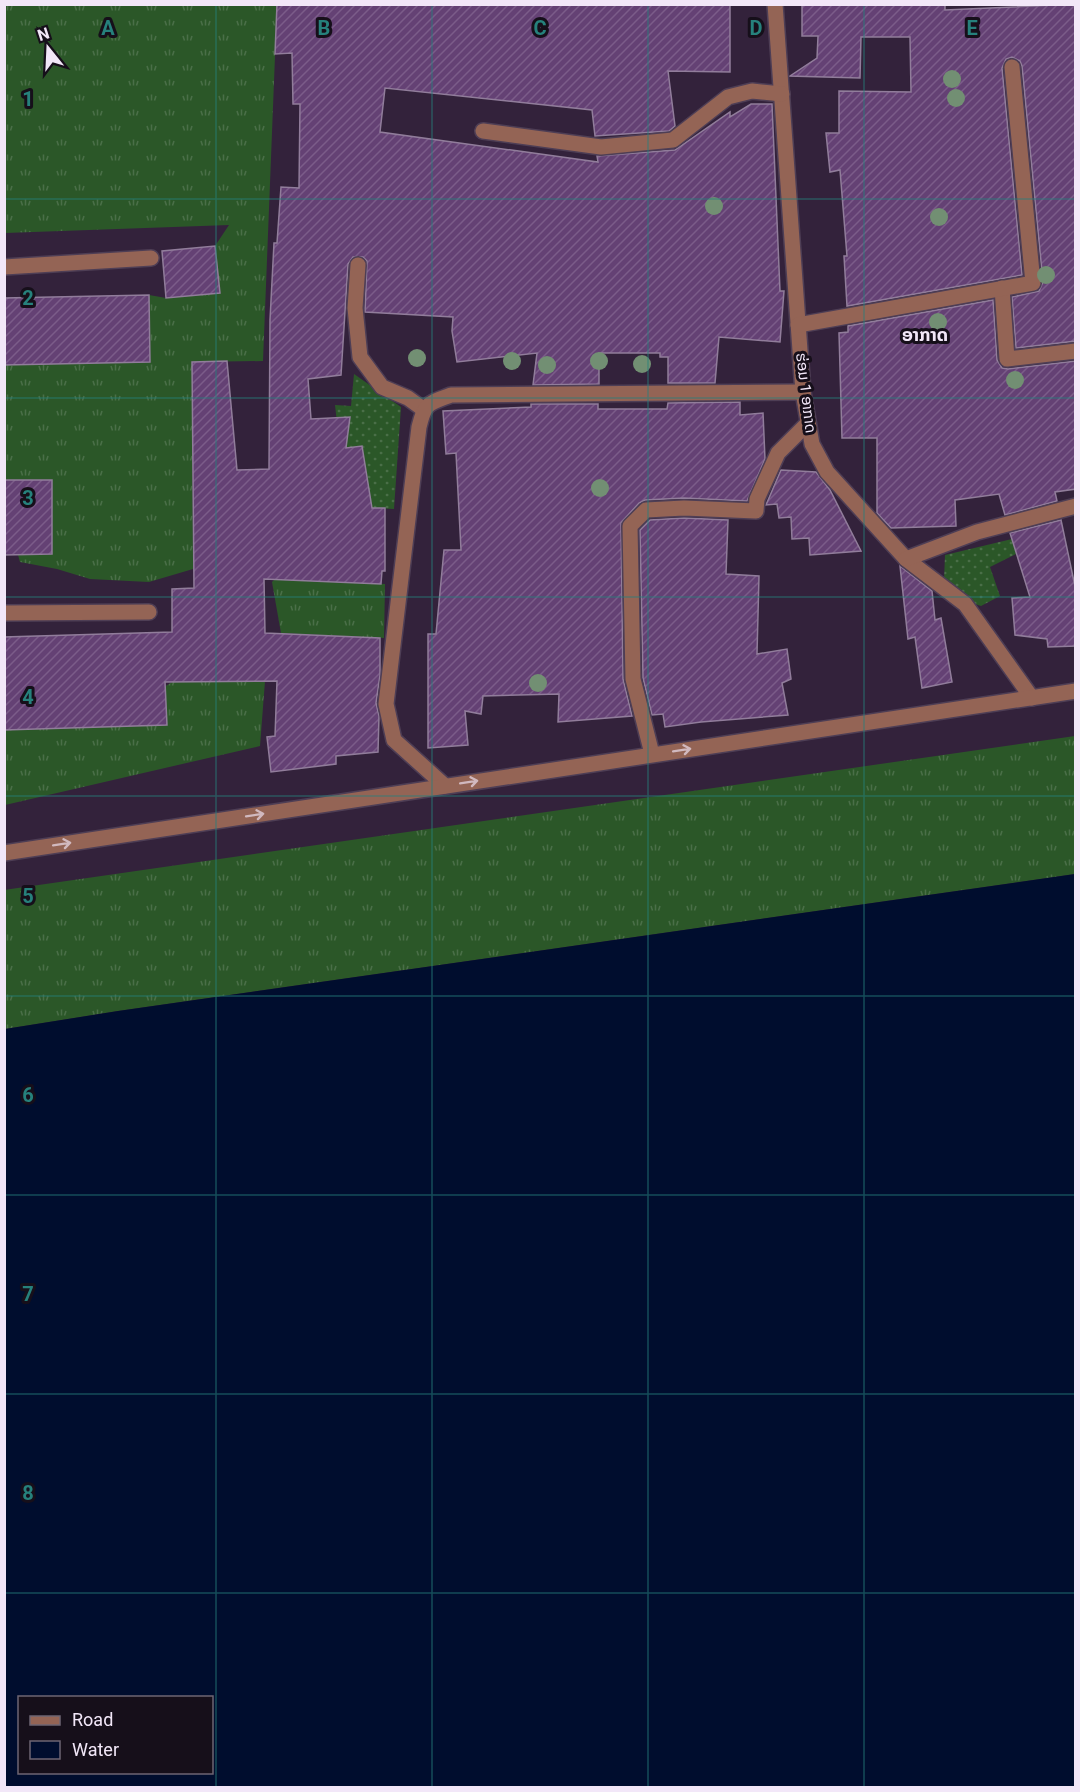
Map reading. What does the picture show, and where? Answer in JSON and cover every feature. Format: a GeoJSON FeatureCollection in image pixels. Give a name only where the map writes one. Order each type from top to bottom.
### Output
{"type":"FeatureCollection","features":[{"type":"Feature","properties":{"kind":"street","name":"ຮ່ອມ 1 ອາກາດ"},"geometry":{"type":"LineString","coordinates":[[776,4],[803,392],[812,444],[826,472],[906,559],[964,604],[1032,698]]}},
{"type":"Feature","properties":{"kind":"street"},"geometry":{"type":"LineString","coordinates":[[798,325],[1033,283],[1012,67]]}},
{"type":"Feature","properties":{"kind":"street"},"geometry":{"type":"LineString","coordinates":[[483,131],[601,147],[673,140],[728,97],[752,91],[782,94]]}},
{"type":"Feature","properties":{"kind":"street"},"geometry":{"type":"LineString","coordinates":[[4,267],[151,258]]}},
{"type":"Feature","properties":{"kind":"street"},"geometry":{"type":"LineString","coordinates":[[358,265],[355,308],[360,357],[382,387],[423,409]]}},
{"type":"Feature","properties":{"kind":"street"},"geometry":{"type":"LineString","coordinates":[[1002,288],[1007,359],[1076,351]]}},
{"type":"Feature","properties":{"kind":"street"},"geometry":{"type":"LineString","coordinates":[[445,786],[394,740],[386,704],[423,409],[451,395],[803,392]]}},
{"type":"Feature","properties":{"kind":"street"},"geometry":{"type":"LineString","coordinates":[[652,754],[633,680],[630,526],[646,510],[684,508],[756,511],[757,499],[778,453],[808,423]]}},
{"type":"Feature","properties":{"kind":"street"},"geometry":{"type":"LineString","coordinates":[[906,559],[977,531],[1076,506]]}},
{"type":"Feature","properties":{"kind":"street"},"geometry":{"type":"LineString","coordinates":[[4,613],[149,612]]}},
{"type":"Feature","properties":{"kind":"street"},"geometry":{"type":"LineString","coordinates":[[4,853],[1076,692]]}},
{"type":"Feature","properties":{"kind":"green space"},"geometry":{"type":"Polygon","coordinates":[[[5,5],[277,5],[263,361],[192,362],[193,569],[149,582],[90,579],[57,569],[20,562],[18,555],[52,554],[52,480],[5,480],[4,365],[150,362],[149,295],[166,298],[220,293],[215,246],[229,225],[5,233],[5,5]]]}},
{"type":"Feature","properties":{"kind":"green space"},"geometry":{"type":"Polygon","coordinates":[[[354,374],[401,407],[394,509],[353,507],[353,495],[369,491],[362,446],[340,449],[335,405],[351,406],[354,374]]]}},
{"type":"Feature","properties":{"kind":"green space"},"geometry":{"type":"Polygon","coordinates":[[[1012,539],[1016,554],[990,567],[1000,596],[981,606],[972,603],[944,580],[945,555],[1012,539]]]}},
{"type":"Feature","properties":{"kind":"green space"},"geometry":{"type":"Polygon","coordinates":[[[275,579],[385,584],[384,638],[281,633],[272,582],[275,579]]]}},
{"type":"Feature","properties":{"kind":"green space"},"geometry":{"type":"Polygon","coordinates":[[[265,681],[260,746],[5,805],[4,730],[166,725],[166,686],[172,682],[265,681]]]}},
{"type":"Feature","properties":{"kind":"green space"},"geometry":{"type":"Polygon","coordinates":[[[1075,736],[1075,874],[5,1029],[4,890],[1075,736]]]}},
{"type":"Feature","properties":{"kind":"water"},"geometry":{"type":"Polygon","coordinates":[[[1075,874],[1075,1787],[5,1787],[5,1029],[1075,874]]]}},
{"type":"Feature","properties":{"kind":"building"},"geometry":{"type":"Polygon","coordinates":[[[277,4],[730,4],[730,72],[668,71],[675,126],[669,131],[595,136],[592,110],[385,88],[380,132],[598,162],[597,156],[675,150],[730,112],[730,117],[751,104],[772,104],[780,291],[784,291],[780,342],[719,337],[715,383],[668,383],[668,357],[660,357],[660,353],[599,353],[599,384],[533,385],[537,353],[457,362],[452,331],[453,317],[365,312],[367,261],[363,257],[353,257],[348,264],[341,375],[308,379],[311,419],[350,417],[346,448],[362,446],[372,508],[385,508],[385,571],[382,571],[381,584],[264,579],[265,633],[380,638],[380,675],[376,703],[379,716],[378,752],[336,756],[336,764],[271,772],[267,737],[275,736],[277,681],[165,682],[167,725],[4,730],[4,637],[172,632],[172,589],[194,588],[192,362],[227,361],[237,470],[269,469],[270,320],[274,243],[277,243],[281,187],[299,188],[300,104],[293,104],[292,53],[275,54],[277,4]]]}},
{"type":"Feature","properties":{"kind":"building"},"geometry":{"type":"Polygon","coordinates":[[[802,4],[945,4],[945,10],[1076,4],[1076,341],[1016,348],[1012,297],[1039,291],[1043,282],[1022,66],[1020,61],[1012,57],[1006,59],[1002,68],[1022,275],[847,306],[844,256],[847,256],[840,170],[830,172],[826,133],[839,133],[839,91],[911,92],[910,37],[861,37],[860,78],[790,76],[817,58],[818,36],[802,36],[802,4]]]}},
{"type":"Feature","properties":{"kind":"building"},"geometry":{"type":"Polygon","coordinates":[[[215,246],[220,293],[166,298],[162,251],[215,246]]]}},
{"type":"Feature","properties":{"kind":"building"},"geometry":{"type":"Polygon","coordinates":[[[149,295],[150,362],[4,365],[4,298],[149,295]]]}},
{"type":"Feature","properties":{"kind":"building"},"geometry":{"type":"Polygon","coordinates":[[[993,300],[997,360],[1002,368],[1076,361],[1076,489],[1055,492],[1057,501],[1005,515],[999,494],[955,500],[956,526],[891,528],[877,513],[877,438],[842,438],[839,333],[848,332],[848,326],[993,300]]]}},
{"type":"Feature","properties":{"kind":"building"},"geometry":{"type":"Polygon","coordinates":[[[740,402],[740,415],[763,413],[765,459],[747,501],[684,498],[645,500],[639,503],[621,523],[623,679],[632,716],[558,722],[559,694],[483,696],[481,714],[465,711],[468,745],[428,748],[428,634],[436,634],[444,550],[461,550],[456,453],[446,454],[443,411],[531,407],[531,404],[598,404],[598,409],[667,409],[668,403],[740,402]]]}},
{"type":"Feature","properties":{"kind":"building"},"geometry":{"type":"Polygon","coordinates":[[[781,470],[816,472],[830,490],[861,551],[810,555],[809,538],[792,539],[791,517],[779,518],[777,504],[766,505],[781,470]]]}},
{"type":"Feature","properties":{"kind":"building"},"geometry":{"type":"Polygon","coordinates":[[[4,480],[52,480],[52,554],[4,555],[4,480]]]}},
{"type":"Feature","properties":{"kind":"building"},"geometry":{"type":"Polygon","coordinates":[[[684,518],[728,520],[726,574],[759,576],[757,654],[787,649],[791,679],[782,683],[788,715],[665,727],[663,714],[652,715],[643,678],[640,530],[650,520],[684,518]]]}},
{"type":"Feature","properties":{"kind":"building"},"geometry":{"type":"Polygon","coordinates":[[[1061,520],[1076,591],[1076,646],[1048,647],[1047,639],[1015,635],[1012,598],[1030,597],[1010,533],[1061,520]]]}},
{"type":"Feature","properties":{"kind":"building"},"geometry":{"type":"Polygon","coordinates":[[[900,566],[932,591],[935,620],[941,618],[952,682],[922,688],[915,637],[908,639],[900,566]]]}},
{"type":"Feature","properties":{"kind":"district","name":"ອາກາດ"},"geometry":{"type":"Point","coordinates":[925,334]}}]}
